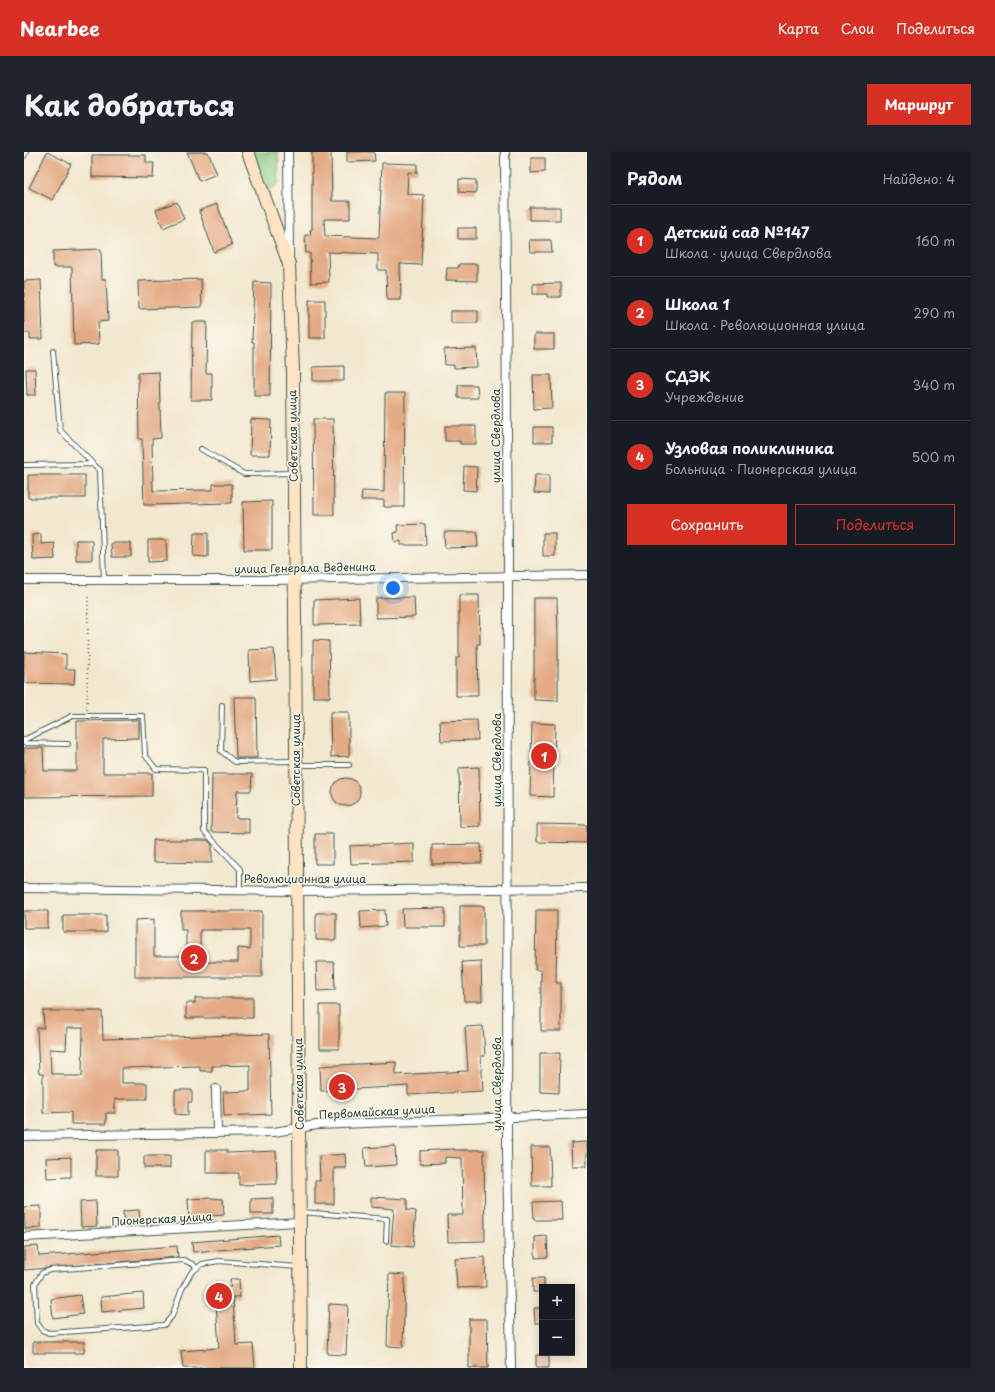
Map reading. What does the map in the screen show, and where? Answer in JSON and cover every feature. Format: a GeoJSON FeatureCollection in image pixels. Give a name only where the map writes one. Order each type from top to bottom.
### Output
{"type":"FeatureCollection","features":[{"type":"Feature","properties":{"kind":"street"},"geometry":{"type":"LineString","coordinates":[[248,152],[289,264]]}},
{"type":"Feature","properties":{"kind":"street","name":"Советская улица"},"geometry":{"type":"LineString","coordinates":[[288,152],[289,264],[293,372],[301,1368]]}},
{"type":"Feature","properties":{"kind":"street","name":"улица Свердлова"},"geometry":{"type":"LineString","coordinates":[[505,152],[508,575],[507,1149],[511,1368]]}},
{"type":"Feature","properties":{"kind":"street","name":"улица Генерала Веденина"},"geometry":{"type":"LineString","coordinates":[[24,580],[295,580],[587,574]]}},
{"type":"Feature","properties":{"kind":"street","name":"Революционная улица"},"geometry":{"type":"LineString","coordinates":[[24,888],[296,891],[587,888]]}},
{"type":"Feature","properties":{"kind":"street"},"geometry":{"type":"LineString","coordinates":[[216,1089],[217,1133]]}},
{"type":"Feature","properties":{"kind":"street","name":"Первомайская улица"},"geometry":{"type":"LineString","coordinates":[[24,1136],[274,1132],[300,1127],[587,1114]]}},
{"type":"Feature","properties":{"kind":"street","name":"Пионерская улица"},"geometry":{"type":"LineString","coordinates":[[24,1237],[300,1217]]}},
{"type":"Feature","properties":{"kind":"lane"},"geometry":{"type":"LineString","coordinates":[[24,156],[26,152]]}},
{"type":"Feature","properties":{"kind":"lane"},"geometry":{"type":"LineString","coordinates":[[53,351],[60,430],[100,470],[104,580]]}},
{"type":"Feature","properties":{"kind":"lane"},"geometry":{"type":"LineString","coordinates":[[201,449],[244,474],[294,473]]}},
{"type":"Feature","properties":{"kind":"lane"},"geometry":{"type":"LineString","coordinates":[[24,465],[93,464]]}},
{"type":"Feature","properties":{"kind":"lane"},"geometry":{"type":"LineString","coordinates":[[222,705],[221,751],[234,762],[349,765]]}},
{"type":"Feature","properties":{"kind":"lane"},"geometry":{"type":"LineString","coordinates":[[24,742],[72,716],[144,716],[145,755],[156,769],[204,770],[204,831],[240,869],[240,890]]}},
{"type":"Feature","properties":{"kind":"lane"},"geometry":{"type":"LineString","coordinates":[[24,742],[68,744]]}},
{"type":"Feature","properties":{"kind":"lane"},"geometry":{"type":"LineString","coordinates":[[300,1217],[387,1219],[386,1241]]}},
{"type":"Feature","properties":{"kind":"lane"},"geometry":{"type":"LineString","coordinates":[[196,1268],[194,1265],[184,1260],[50,1270],[42,1273],[35,1284],[37,1323],[42,1330],[49,1333],[164,1325],[172,1316],[182,1289],[191,1273],[202,1264],[219,1261],[301,1267]]}},
{"type":"Feature","properties":{"kind":"path"},"geometry":{"type":"LineString","coordinates":[[87,716],[88,594]]}},
{"type":"Feature","properties":{"kind":"green space"},"geometry":{"type":"Polygon","coordinates":[[[251,152],[278,152],[279,183],[272,190],[268,190],[251,152]]]}},
{"type":"Feature","properties":{"kind":"building"},"geometry":{"type":"Polygon","coordinates":[[[47,152],[71,164],[53,200],[29,188],[47,152]]]}},
{"type":"Feature","properties":{"kind":"building"},"geometry":{"type":"Polygon","coordinates":[[[187,152],[208,152],[217,174],[199,181],[187,152]]]}},
{"type":"Feature","properties":{"kind":"building"},"geometry":{"type":"Polygon","coordinates":[[[312,152],[331,152],[332,201],[350,201],[350,219],[324,219],[325,236],[379,238],[382,163],[417,164],[417,173],[408,172],[407,194],[424,195],[421,265],[400,264],[401,300],[387,300],[386,270],[378,270],[378,254],[328,252],[329,282],[311,283],[310,253],[306,253],[305,235],[311,235],[310,230],[312,230],[312,152]]]}},
{"type":"Feature","properties":{"kind":"building"},"geometry":{"type":"Polygon","coordinates":[[[347,152],[374,152],[375,161],[347,162],[347,152]]]}},
{"type":"Feature","properties":{"kind":"building"},"geometry":{"type":"Polygon","coordinates":[[[92,155],[146,155],[146,163],[154,163],[153,178],[92,177],[92,155]]]}},
{"type":"Feature","properties":{"kind":"building"},"geometry":{"type":"Polygon","coordinates":[[[531,158],[545,158],[545,172],[531,173],[531,158]]]}},
{"type":"Feature","properties":{"kind":"building"},"geometry":{"type":"Polygon","coordinates":[[[459,179],[476,180],[476,193],[459,192],[459,179]]]}},
{"type":"Feature","properties":{"kind":"building"},"geometry":{"type":"Polygon","coordinates":[[[177,202],[184,219],[163,228],[156,210],[177,202]]]}},
{"type":"Feature","properties":{"kind":"building"},"geometry":{"type":"Polygon","coordinates":[[[217,204],[232,245],[214,252],[199,211],[217,204]]]}},
{"type":"Feature","properties":{"kind":"building"},"geometry":{"type":"Polygon","coordinates":[[[530,207],[560,207],[560,220],[530,220],[530,207]]]}},
{"type":"Feature","properties":{"kind":"building"},"geometry":{"type":"Polygon","coordinates":[[[458,228],[476,228],[476,239],[458,239],[458,228]]]}},
{"type":"Feature","properties":{"kind":"building"},"geometry":{"type":"Polygon","coordinates":[[[529,240],[551,240],[552,252],[530,252],[529,240]]]}},
{"type":"Feature","properties":{"kind":"building"},"geometry":{"type":"Polygon","coordinates":[[[101,249],[102,279],[106,279],[108,321],[98,322],[99,344],[74,345],[72,267],[53,267],[53,251],[101,249]]]}},
{"type":"Feature","properties":{"kind":"building"},"geometry":{"type":"Polygon","coordinates":[[[459,264],[477,264],[477,281],[446,280],[447,268],[458,268],[459,264]]]}},
{"type":"Feature","properties":{"kind":"building"},"geometry":{"type":"Polygon","coordinates":[[[201,279],[202,307],[139,309],[138,281],[201,279]]]}},
{"type":"Feature","properties":{"kind":"building"},"geometry":{"type":"Polygon","coordinates":[[[41,280],[43,339],[30,339],[30,333],[24,333],[24,281],[41,280]]]}},
{"type":"Feature","properties":{"kind":"building"},"geometry":{"type":"Polygon","coordinates":[[[254,282],[271,283],[270,396],[254,396],[254,342],[252,342],[254,282]]]}},
{"type":"Feature","properties":{"kind":"building"},"geometry":{"type":"Polygon","coordinates":[[[561,283],[561,297],[547,297],[547,294],[533,294],[533,284],[561,283]]]}},
{"type":"Feature","properties":{"kind":"building"},"geometry":{"type":"Polygon","coordinates":[[[309,300],[325,300],[325,338],[309,338],[309,300]]]}},
{"type":"Feature","properties":{"kind":"building"},"geometry":{"type":"Polygon","coordinates":[[[451,311],[478,311],[478,323],[451,323],[451,311]]]}},
{"type":"Feature","properties":{"kind":"building"},"geometry":{"type":"Polygon","coordinates":[[[192,322],[207,322],[206,373],[212,373],[212,400],[191,400],[192,322]]]}},
{"type":"Feature","properties":{"kind":"building"},"geometry":{"type":"Polygon","coordinates":[[[534,334],[554,334],[554,349],[534,349],[534,334]]]}},
{"type":"Feature","properties":{"kind":"building"},"geometry":{"type":"Polygon","coordinates":[[[476,348],[477,367],[454,368],[454,365],[445,365],[444,349],[476,348]]]}},
{"type":"Feature","properties":{"kind":"building"},"geometry":{"type":"Polygon","coordinates":[[[344,366],[344,381],[313,381],[313,367],[344,366]]]}},
{"type":"Feature","properties":{"kind":"building"},"geometry":{"type":"Polygon","coordinates":[[[26,369],[35,369],[36,395],[27,395],[26,369]]]}},
{"type":"Feature","properties":{"kind":"building"},"geometry":{"type":"Polygon","coordinates":[[[159,372],[161,438],[152,439],[153,491],[213,490],[213,484],[232,484],[232,503],[144,505],[142,439],[139,439],[138,373],[159,372]]]}},
{"type":"Feature","properties":{"kind":"building"},"geometry":{"type":"Polygon","coordinates":[[[533,375],[551,375],[552,408],[534,409],[533,375]]]}},
{"type":"Feature","properties":{"kind":"building"},"geometry":{"type":"Polygon","coordinates":[[[458,385],[477,385],[478,398],[458,398],[458,385]]]}},
{"type":"Feature","properties":{"kind":"building"},"geometry":{"type":"Polygon","coordinates":[[[385,393],[405,393],[404,507],[384,507],[384,500],[361,500],[362,491],[384,492],[385,393]]]}},
{"type":"Feature","properties":{"kind":"building"},"geometry":{"type":"Polygon","coordinates":[[[251,419],[271,420],[270,455],[250,455],[251,419]]]}},
{"type":"Feature","properties":{"kind":"building"},"geometry":{"type":"Polygon","coordinates":[[[313,419],[333,419],[334,515],[314,515],[313,419]]]}},
{"type":"Feature","properties":{"kind":"building"},"geometry":{"type":"Polygon","coordinates":[[[445,426],[476,426],[476,444],[460,444],[460,441],[445,441],[445,426]]]}},
{"type":"Feature","properties":{"kind":"building"},"geometry":{"type":"Polygon","coordinates":[[[534,427],[552,427],[552,442],[534,442],[534,427]]]}},
{"type":"Feature","properties":{"kind":"building"},"geometry":{"type":"Polygon","coordinates":[[[464,466],[477,467],[476,491],[463,490],[464,466]]]}},
{"type":"Feature","properties":{"kind":"building"},"geometry":{"type":"Polygon","coordinates":[[[28,475],[85,475],[85,498],[28,498],[28,475]]]}},
{"type":"Feature","properties":{"kind":"building"},"geometry":{"type":"Polygon","coordinates":[[[535,475],[549,475],[549,494],[534,493],[535,475]]]}},
{"type":"Feature","properties":{"kind":"building"},"geometry":{"type":"Polygon","coordinates":[[[272,501],[272,550],[244,550],[243,502],[272,501]]]}},
{"type":"Feature","properties":{"kind":"building"},"geometry":{"type":"Polygon","coordinates":[[[425,524],[426,545],[401,545],[401,541],[395,542],[394,533],[398,532],[397,525],[425,524]]]}},
{"type":"Feature","properties":{"kind":"building"},"geometry":{"type":"Polygon","coordinates":[[[444,532],[477,532],[478,547],[445,548],[444,532]]]}},
{"type":"Feature","properties":{"kind":"building"},"geometry":{"type":"Polygon","coordinates":[[[194,533],[208,533],[208,557],[193,556],[194,533]]]}},
{"type":"Feature","properties":{"kind":"building"},"geometry":{"type":"Polygon","coordinates":[[[543,533],[555,533],[555,556],[543,556],[543,533]]]}},
{"type":"Feature","properties":{"kind":"building"},"geometry":{"type":"Polygon","coordinates":[[[41,534],[41,544],[54,543],[55,559],[33,560],[32,535],[41,534]]]}},
{"type":"Feature","properties":{"kind":"building"},"geometry":{"type":"Polygon","coordinates":[[[76,540],[92,540],[92,560],[76,560],[76,540]]]}},
{"type":"Feature","properties":{"kind":"building"},"geometry":{"type":"Polygon","coordinates":[[[148,540],[166,540],[167,561],[148,562],[148,540]]]}},
{"type":"Feature","properties":{"kind":"building"},"geometry":{"type":"Polygon","coordinates":[[[111,543],[131,543],[131,557],[112,557],[111,543]]]}},
{"type":"Feature","properties":{"kind":"building"},"geometry":{"type":"Polygon","coordinates":[[[459,595],[479,595],[480,644],[477,644],[478,696],[456,696],[456,658],[459,658],[459,595]]]}},
{"type":"Feature","properties":{"kind":"building"},"geometry":{"type":"Polygon","coordinates":[[[414,597],[415,617],[376,618],[376,598],[414,597]]]}},
{"type":"Feature","properties":{"kind":"building"},"geometry":{"type":"Polygon","coordinates":[[[359,598],[360,624],[314,625],[314,600],[359,598]]]}},
{"type":"Feature","properties":{"kind":"building"},"geometry":{"type":"Polygon","coordinates":[[[534,598],[557,598],[558,701],[534,700],[534,598]]]}},
{"type":"Feature","properties":{"kind":"building"},"geometry":{"type":"Polygon","coordinates":[[[313,640],[329,641],[330,697],[313,697],[313,640]]]}},
{"type":"Feature","properties":{"kind":"building"},"geometry":{"type":"Polygon","coordinates":[[[274,649],[276,679],[250,681],[249,650],[274,649]]]}},
{"type":"Feature","properties":{"kind":"building"},"geometry":{"type":"Polygon","coordinates":[[[24,652],[66,654],[66,669],[75,669],[74,684],[24,683],[24,652]]]}},
{"type":"Feature","properties":{"kind":"building"},"geometry":{"type":"Polygon","coordinates":[[[234,697],[256,697],[257,758],[236,758],[234,697]]]}},
{"type":"Feature","properties":{"kind":"building"},"geometry":{"type":"Polygon","coordinates":[[[330,712],[349,712],[349,756],[331,757],[330,712]]]}},
{"type":"Feature","properties":{"kind":"building"},"geometry":{"type":"Polygon","coordinates":[[[139,720],[139,738],[103,739],[103,773],[152,773],[152,796],[24,797],[24,748],[43,748],[44,771],[77,771],[77,721],[139,720]]]}},
{"type":"Feature","properties":{"kind":"building"},"geometry":{"type":"Polygon","coordinates":[[[477,720],[478,740],[441,741],[440,721],[477,720]]]}},
{"type":"Feature","properties":{"kind":"building"},"geometry":{"type":"Polygon","coordinates":[[[532,723],[555,724],[553,797],[530,796],[532,723]]]}},
{"type":"Feature","properties":{"kind":"building"},"geometry":{"type":"Polygon","coordinates":[[[479,767],[480,826],[460,827],[459,768],[479,767]]]}},
{"type":"Feature","properties":{"kind":"building"},"geometry":{"type":"Polygon","coordinates":[[[212,774],[252,774],[251,791],[237,791],[236,818],[249,818],[249,833],[211,832],[212,774]]]}},
{"type":"Feature","properties":{"kind":"building"},"geometry":{"type":"Polygon","coordinates":[[[346,778],[356,782],[360,792],[356,802],[346,806],[336,802],[332,792],[336,782],[346,778]]]}},
{"type":"Feature","properties":{"kind":"building"},"geometry":{"type":"Polygon","coordinates":[[[537,824],[587,825],[587,843],[537,842],[537,824]]]}},
{"type":"Feature","properties":{"kind":"building"},"geometry":{"type":"Polygon","coordinates":[[[315,834],[333,834],[333,864],[315,864],[315,834]]]}},
{"type":"Feature","properties":{"kind":"building"},"geometry":{"type":"Polygon","coordinates":[[[153,840],[208,840],[212,845],[212,863],[153,862],[153,840]]]}},
{"type":"Feature","properties":{"kind":"building"},"geometry":{"type":"Polygon","coordinates":[[[414,843],[414,862],[351,864],[350,846],[414,843]]]}},
{"type":"Feature","properties":{"kind":"building"},"geometry":{"type":"Polygon","coordinates":[[[481,844],[482,863],[432,864],[432,845],[481,844]]]}},
{"type":"Feature","properties":{"kind":"building"},"geometry":{"type":"Polygon","coordinates":[[[460,906],[484,906],[484,946],[460,946],[460,906]]]}},
{"type":"Feature","properties":{"kind":"building"},"geometry":{"type":"Polygon","coordinates":[[[445,908],[445,927],[403,927],[402,909],[445,908]]]}},
{"type":"Feature","properties":{"kind":"building"},"geometry":{"type":"Polygon","coordinates":[[[385,910],[386,926],[361,928],[360,911],[385,910]]]}},
{"type":"Feature","properties":{"kind":"building"},"geometry":{"type":"Polygon","coordinates":[[[536,910],[557,910],[556,983],[561,983],[561,1031],[541,1031],[541,970],[535,970],[536,910]]]}},
{"type":"Feature","properties":{"kind":"building"},"geometry":{"type":"Polygon","coordinates":[[[24,911],[48,911],[48,928],[24,928],[24,911]]]}},
{"type":"Feature","properties":{"kind":"building"},"geometry":{"type":"Polygon","coordinates":[[[181,911],[262,911],[262,977],[135,977],[135,920],[154,919],[154,956],[186,956],[186,930],[181,930],[181,911]],[[200,930],[200,962],[238,962],[238,948],[250,949],[250,930],[200,930]]]}},
{"type":"Feature","properties":{"kind":"building"},"geometry":{"type":"Polygon","coordinates":[[[316,913],[336,913],[336,940],[316,940],[316,913]]]}},
{"type":"Feature","properties":{"kind":"building"},"geometry":{"type":"Polygon","coordinates":[[[63,915],[106,915],[106,932],[63,932],[63,915]]]}},
{"type":"Feature","properties":{"kind":"building"},"geometry":{"type":"Polygon","coordinates":[[[481,961],[482,1001],[464,1001],[462,962],[481,961]]]}},
{"type":"Feature","properties":{"kind":"building"},"geometry":{"type":"Polygon","coordinates":[[[316,962],[334,962],[335,990],[317,991],[316,962]]]}},
{"type":"Feature","properties":{"kind":"building"},"geometry":{"type":"Polygon","coordinates":[[[195,998],[253,998],[253,1018],[186,1018],[186,1003],[195,1003],[195,998]]]}},
{"type":"Feature","properties":{"kind":"building"},"geometry":{"type":"Polygon","coordinates":[[[320,1005],[339,1005],[339,1049],[320,1049],[320,1005]]]}},
{"type":"Feature","properties":{"kind":"building"},"geometry":{"type":"Polygon","coordinates":[[[43,1011],[102,1011],[103,1039],[269,1034],[271,1114],[224,1116],[223,1092],[250,1091],[250,1065],[212,1066],[212,1071],[200,1071],[200,1066],[122,1068],[122,1083],[147,1083],[147,1099],[115,1099],[115,1113],[106,1113],[106,1124],[71,1124],[71,1112],[43,1113],[43,1074],[39,1074],[37,1028],[44,1028],[43,1011]],[[67,1028],[66,1050],[50,1049],[51,1074],[82,1076],[83,1028],[67,1028]]]}},
{"type":"Feature","properties":{"kind":"building"},"geometry":{"type":"Polygon","coordinates":[[[483,1026],[485,1056],[481,1056],[483,1091],[408,1095],[408,1086],[321,1091],[320,1066],[396,1062],[396,1075],[468,1071],[465,1027],[483,1026]]]}},
{"type":"Feature","properties":{"kind":"building"},"geometry":{"type":"Polygon","coordinates":[[[540,1053],[560,1053],[559,1093],[540,1092],[540,1053]]]}},
{"type":"Feature","properties":{"kind":"building"},"geometry":{"type":"Polygon","coordinates":[[[175,1090],[192,1090],[192,1102],[188,1102],[188,1115],[175,1114],[175,1090]]]}},
{"type":"Feature","properties":{"kind":"building"},"geometry":{"type":"Polygon","coordinates":[[[587,1142],[587,1166],[572,1166],[571,1143],[587,1142]]]}},
{"type":"Feature","properties":{"kind":"building"},"geometry":{"type":"Polygon","coordinates":[[[395,1146],[396,1165],[366,1167],[364,1148],[395,1146]]]}},
{"type":"Feature","properties":{"kind":"building"},"geometry":{"type":"Polygon","coordinates":[[[531,1147],[550,1147],[551,1186],[532,1186],[531,1147]]]}},
{"type":"Feature","properties":{"kind":"building"},"geometry":{"type":"Polygon","coordinates":[[[454,1149],[484,1150],[485,1241],[448,1242],[447,1215],[463,1215],[462,1158],[445,1157],[445,1163],[420,1164],[420,1151],[454,1149]]]}},
{"type":"Feature","properties":{"kind":"building"},"geometry":{"type":"Polygon","coordinates":[[[96,1150],[118,1150],[118,1176],[96,1176],[96,1150]]]}},
{"type":"Feature","properties":{"kind":"building"},"geometry":{"type":"Polygon","coordinates":[[[206,1150],[227,1150],[227,1153],[276,1151],[277,1184],[239,1185],[239,1173],[206,1173],[206,1150]]]}},
{"type":"Feature","properties":{"kind":"building"},"geometry":{"type":"Polygon","coordinates":[[[345,1154],[346,1168],[334,1168],[334,1204],[315,1204],[315,1181],[320,1181],[319,1156],[345,1154]]]}},
{"type":"Feature","properties":{"kind":"building"},"geometry":{"type":"Polygon","coordinates":[[[144,1156],[170,1156],[170,1168],[144,1168],[144,1156]]]}},
{"type":"Feature","properties":{"kind":"building"},"geometry":{"type":"Polygon","coordinates":[[[71,1157],[71,1177],[47,1178],[46,1158],[71,1157]]]}},
{"type":"Feature","properties":{"kind":"building"},"geometry":{"type":"Polygon","coordinates":[[[371,1197],[407,1199],[407,1210],[416,1211],[413,1247],[391,1245],[394,1209],[371,1207],[371,1197]]]}},
{"type":"Feature","properties":{"kind":"building"},"geometry":{"type":"Polygon","coordinates":[[[273,1198],[273,1214],[251,1214],[251,1199],[273,1198]]]}},
{"type":"Feature","properties":{"kind":"building"},"geometry":{"type":"Polygon","coordinates":[[[188,1199],[223,1199],[224,1215],[209,1216],[209,1221],[189,1221],[188,1199]]]}},
{"type":"Feature","properties":{"kind":"building"},"geometry":{"type":"Polygon","coordinates":[[[96,1201],[97,1226],[81,1227],[80,1202],[96,1201]]]}},
{"type":"Feature","properties":{"kind":"building"},"geometry":{"type":"Polygon","coordinates":[[[561,1201],[562,1220],[534,1220],[533,1202],[561,1201]]]}},
{"type":"Feature","properties":{"kind":"building"},"geometry":{"type":"Polygon","coordinates":[[[41,1206],[41,1228],[25,1229],[24,1207],[41,1206]]]}},
{"type":"Feature","properties":{"kind":"building"},"geometry":{"type":"Polygon","coordinates":[[[139,1210],[140,1224],[124,1225],[123,1211],[139,1210]]]}},
{"type":"Feature","properties":{"kind":"building"},"geometry":{"type":"Polygon","coordinates":[[[278,1235],[279,1245],[193,1252],[192,1242],[278,1235]]]}},
{"type":"Feature","properties":{"kind":"building"},"geometry":{"type":"Polygon","coordinates":[[[547,1236],[548,1257],[535,1258],[535,1237],[547,1236]]]}},
{"type":"Feature","properties":{"kind":"building"},"geometry":{"type":"Polygon","coordinates":[[[38,1246],[39,1256],[177,1246],[178,1257],[24,1270],[24,1247],[38,1246]]]}},
{"type":"Feature","properties":{"kind":"building"},"geometry":{"type":"Polygon","coordinates":[[[485,1257],[486,1287],[457,1288],[455,1259],[485,1257]]]}},
{"type":"Feature","properties":{"kind":"building"},"geometry":{"type":"Polygon","coordinates":[[[389,1274],[405,1275],[403,1347],[387,1346],[389,1274]]]}},
{"type":"Feature","properties":{"kind":"building"},"geometry":{"type":"Polygon","coordinates":[[[533,1278],[544,1278],[544,1284],[539,1284],[539,1292],[533,1292],[533,1278]]]}},
{"type":"Feature","properties":{"kind":"building"},"geometry":{"type":"Polygon","coordinates":[[[230,1279],[239,1279],[240,1297],[233,1297],[236,1345],[253,1344],[255,1368],[183,1368],[181,1351],[219,1348],[215,1288],[231,1287],[230,1279]]]}},
{"type":"Feature","properties":{"kind":"building"},"geometry":{"type":"Polygon","coordinates":[[[143,1293],[144,1308],[102,1312],[101,1297],[143,1293]]]}},
{"type":"Feature","properties":{"kind":"building"},"geometry":{"type":"Polygon","coordinates":[[[80,1295],[83,1314],[53,1318],[51,1299],[80,1295]]]}},
{"type":"Feature","properties":{"kind":"building"},"geometry":{"type":"Polygon","coordinates":[[[329,1304],[348,1305],[346,1355],[327,1354],[329,1304]]]}},
{"type":"Feature","properties":{"kind":"building"},"geometry":{"type":"Polygon","coordinates":[[[534,1308],[539,1308],[539,1323],[535,1323],[534,1308]]]}},
{"type":"Feature","properties":{"kind":"building"},"geometry":{"type":"Polygon","coordinates":[[[469,1319],[487,1319],[488,1368],[469,1368],[469,1319]]]}},
{"type":"Feature","properties":{"kind":"building"},"geometry":{"type":"Polygon","coordinates":[[[33,1342],[84,1342],[84,1353],[33,1353],[33,1342]]]}},
{"type":"Feature","properties":{"kind":"building"},"geometry":{"type":"Polygon","coordinates":[[[536,1355],[549,1356],[549,1368],[536,1368],[536,1355]]]}},
{"type":"Feature","properties":{"kind":"place","name":"Детский сад №147"},"geometry":{"type":"Point","coordinates":[544,756]}},
{"type":"Feature","properties":{"kind":"place","name":"Школа 1"},"geometry":{"type":"Point","coordinates":[194,958]}},
{"type":"Feature","properties":{"kind":"place","name":"СДЭК"},"geometry":{"type":"Point","coordinates":[342,1087]}},
{"type":"Feature","properties":{"kind":"place","name":"Узловая поликлиника"},"geometry":{"type":"Point","coordinates":[219,1296]}}]}
